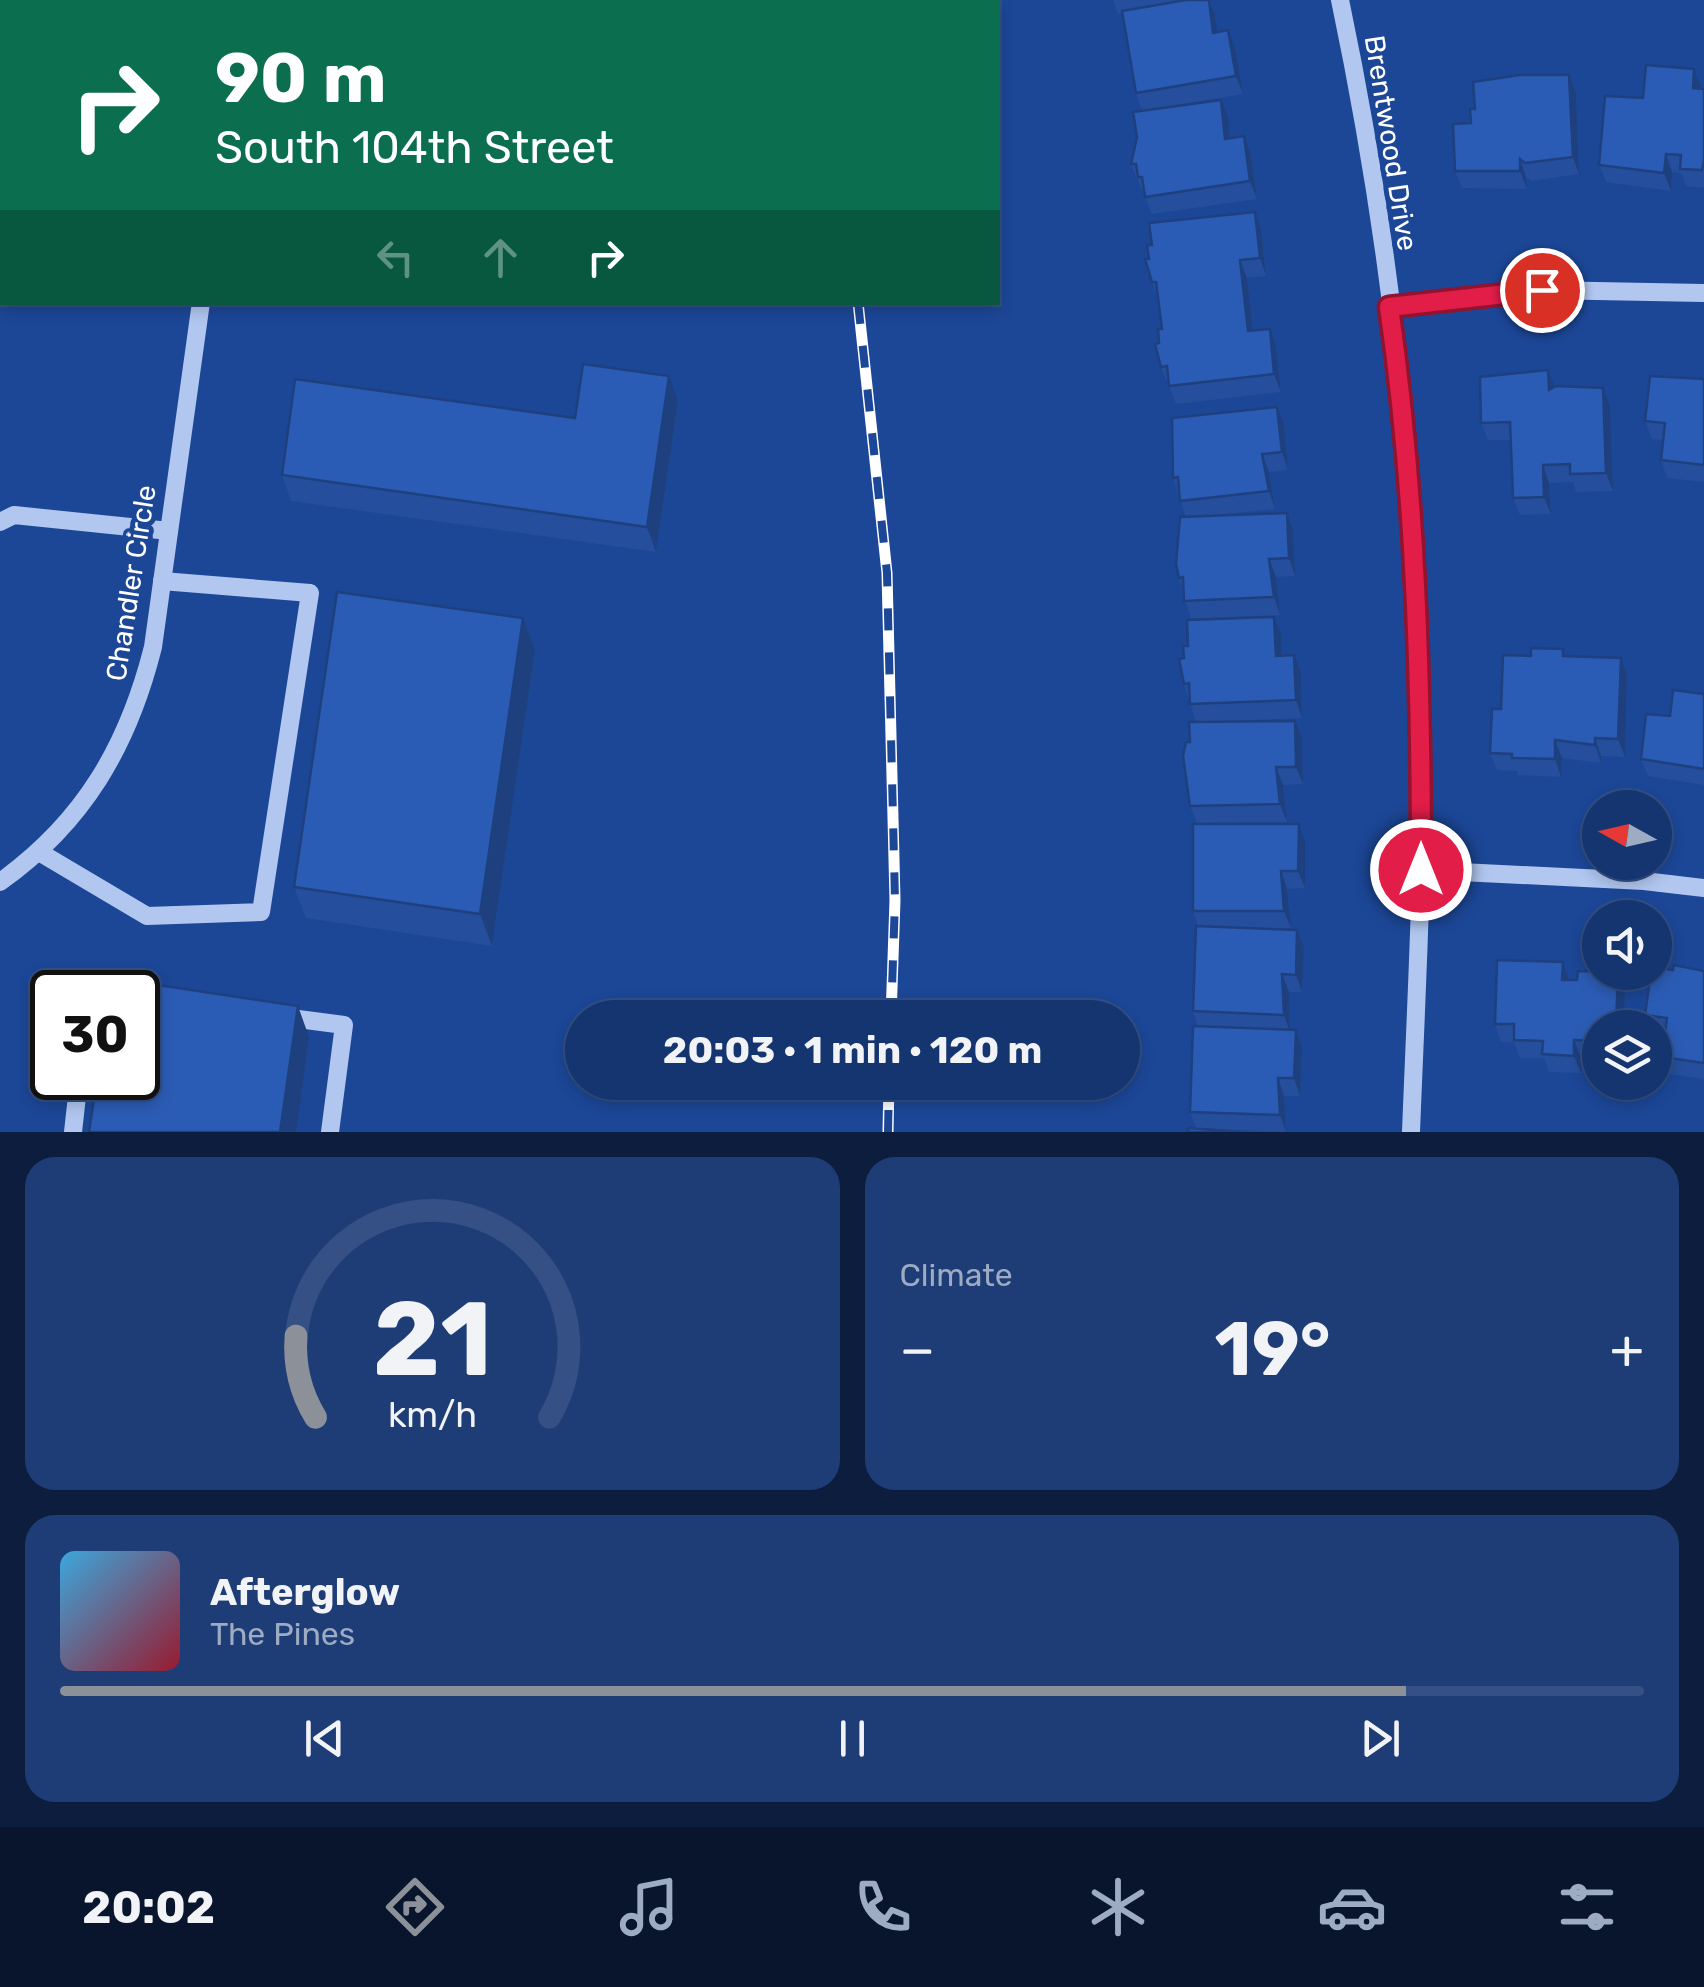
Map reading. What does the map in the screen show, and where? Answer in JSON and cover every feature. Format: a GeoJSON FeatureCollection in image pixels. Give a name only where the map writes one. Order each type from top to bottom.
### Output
{"type":"FeatureCollection","features":[{"type":"Feature","properties":{"kind":"street","name":"Brentwood Drive"},"geometry":{"type":"LineString","coordinates":[[1340,0],[1405,420],[1421,670],[1421,870],[1411,1132]]}},
{"type":"Feature","properties":{"kind":"street"},"geometry":{"type":"LineString","coordinates":[[1389,307],[1542,290],[1704,293]]}},
{"type":"Feature","properties":{"kind":"street","name":"Chandler Circle"},"geometry":{"type":"LineString","coordinates":[[0,882],[38,852],[85,805],[125,736],[149,664],[201,305]]}},
{"type":"Feature","properties":{"kind":"street"},"geometry":{"type":"LineString","coordinates":[[0,522],[14,515],[169,532]]}},
{"type":"Feature","properties":{"kind":"street"},"geometry":{"type":"LineString","coordinates":[[38,852],[147,916],[261,912],[310,592],[162,581]]}},
{"type":"Feature","properties":{"kind":"street"},"geometry":{"type":"LineString","coordinates":[[1421,870],[1644,881],[1704,888]]}},
{"type":"Feature","properties":{"kind":"street"},"geometry":{"type":"LineString","coordinates":[[269,1016],[344,1025],[330,1132]]}},
{"type":"Feature","properties":{"kind":"street"},"geometry":{"type":"LineString","coordinates":[[73,1132],[77,1100]]}},
{"type":"Feature","properties":{"kind":"building"},"geometry":{"type":"Polygon","coordinates":[[[1209,0],[1213,33],[1228,30],[1236,76],[1136,93],[1122,11],[1209,0]]]}},
{"type":"Feature","properties":{"kind":"building"},"geometry":{"type":"Polygon","coordinates":[[[1646,65],[1694,69],[1693,88],[1704,89],[1702,170],[1680,169],[1681,155],[1666,154],[1664,173],[1599,165],[1605,96],[1643,98],[1646,65]]]}},
{"type":"Feature","properties":{"kind":"building"},"geometry":{"type":"Polygon","coordinates":[[[1520,75],[1569,75],[1573,157],[1525,163],[1520,159],[1520,171],[1455,171],[1453,124],[1471,123],[1470,109],[1475,109],[1473,82],[1520,75]]]}},
{"type":"Feature","properties":{"kind":"building"},"geometry":{"type":"Polygon","coordinates":[[[1221,100],[1225,139],[1244,136],[1250,181],[1145,197],[1142,177],[1138,177],[1136,164],[1131,164],[1137,137],[1133,112],[1221,100]]]}},
{"type":"Feature","properties":{"kind":"building"},"geometry":{"type":"Polygon","coordinates":[[[1255,212],[1260,258],[1240,260],[1248,331],[1270,329],[1274,374],[1169,386],[1167,366],[1161,367],[1155,344],[1159,343],[1158,329],[1162,329],[1156,282],[1152,282],[1145,259],[1149,259],[1147,245],[1152,245],[1149,223],[1255,212]]]}},
{"type":"Feature","properties":{"kind":"building"},"geometry":{"type":"Polygon","coordinates":[[[583,364],[669,376],[647,527],[282,475],[295,379],[575,418],[583,364]]]}},
{"type":"Feature","properties":{"kind":"building"},"geometry":{"type":"Polygon","coordinates":[[[1548,370],[1549,390],[1556,386],[1603,388],[1606,473],[1570,474],[1570,464],[1543,465],[1544,497],[1513,498],[1510,422],[1481,423],[1480,377],[1548,370]]]}},
{"type":"Feature","properties":{"kind":"building"},"geometry":{"type":"Polygon","coordinates":[[[1650,376],[1704,379],[1704,465],[1661,460],[1665,423],[1645,421],[1650,376]]]}},
{"type":"Feature","properties":{"kind":"building"},"geometry":{"type":"Polygon","coordinates":[[[1277,407],[1282,452],[1262,454],[1269,491],[1180,501],[1178,477],[1173,478],[1172,418],[1277,407]]]}},
{"type":"Feature","properties":{"kind":"building"},"geometry":{"type":"Polygon","coordinates":[[[1287,513],[1289,558],[1269,559],[1274,597],[1184,601],[1183,577],[1179,578],[1176,564],[1180,517],[1287,513]]]}},
{"type":"Feature","properties":{"kind":"building"},"geometry":{"type":"Polygon","coordinates":[[[337,592],[523,618],[480,914],[294,887],[337,592]]]}},
{"type":"Feature","properties":{"kind":"building"},"geometry":{"type":"Polygon","coordinates":[[[1274,617],[1276,656],[1294,655],[1296,700],[1190,704],[1189,683],[1184,684],[1179,659],[1184,658],[1183,646],[1188,646],[1187,620],[1274,617]]]}},
{"type":"Feature","properties":{"kind":"building"},"geometry":{"type":"Polygon","coordinates":[[[1531,648],[1563,649],[1563,656],[1621,658],[1618,739],[1595,738],[1595,745],[1555,740],[1555,759],[1490,753],[1492,709],[1501,709],[1503,655],[1531,656],[1531,648]]]}},
{"type":"Feature","properties":{"kind":"building"},"geometry":{"type":"Polygon","coordinates":[[[1673,690],[1704,694],[1704,769],[1641,759],[1646,714],[1670,716],[1673,690]]]}},
{"type":"Feature","properties":{"kind":"building"},"geometry":{"type":"Polygon","coordinates":[[[1295,721],[1296,767],[1276,767],[1280,804],[1190,806],[1183,756],[1186,742],[1190,742],[1189,722],[1295,721]]]}},
{"type":"Feature","properties":{"kind":"building"},"geometry":{"type":"Polygon","coordinates":[[[1193,824],[1299,824],[1298,871],[1281,871],[1284,911],[1193,911],[1193,824]]]}},
{"type":"Feature","properties":{"kind":"building"},"geometry":{"type":"Polygon","coordinates":[[[1196,926],[1297,930],[1296,975],[1282,974],[1284,1015],[1193,1011],[1196,926]]]}},
{"type":"Feature","properties":{"kind":"building"},"geometry":{"type":"Polygon","coordinates":[[[1497,960],[1563,962],[1562,980],[1577,980],[1578,971],[1582,971],[1582,990],[1617,990],[1617,1010],[1582,1010],[1582,1040],[1574,1040],[1574,1056],[1542,1054],[1543,1041],[1514,1040],[1514,1024],[1495,1024],[1497,960]]]}},
{"type":"Feature","properties":{"kind":"building"},"geometry":{"type":"Polygon","coordinates":[[[1674,965],[1704,971],[1704,1063],[1672,1058],[1672,1010],[1646,1010],[1648,990],[1672,990],[1674,965]]]}},
{"type":"Feature","properties":{"kind":"building"},"geometry":{"type":"Polygon","coordinates":[[[160,985],[298,1006],[280,1132],[89,1132],[94,1100],[160,1100],[160,985]]]}},
{"type":"Feature","properties":{"kind":"building"},"geometry":{"type":"Polygon","coordinates":[[[1193,1026],[1296,1030],[1294,1078],[1278,1078],[1280,1115],[1190,1112],[1193,1026]]]}},
{"type":"Feature","properties":{"kind":"building"},"geometry":{"type":"Polygon","coordinates":[[[1188,1128],[1241,1132],[1188,1132],[1188,1128]]]}},
{"type":"Feature","properties":{"kind":"railway"},"geometry":{"type":"LineString","coordinates":[[858,305],[887,573],[895,900],[892,1000]]}},
{"type":"Feature","properties":{"kind":"railway"},"geometry":{"type":"LineString","coordinates":[[888,1132],[889,1100]]}},
{"type":"Feature","properties":{"kind":"route"},"geometry":{"type":"LineString","coordinates":[[1421,870],[1421,670],[1405,420],[1389,307],[1542,290]]}}]}
